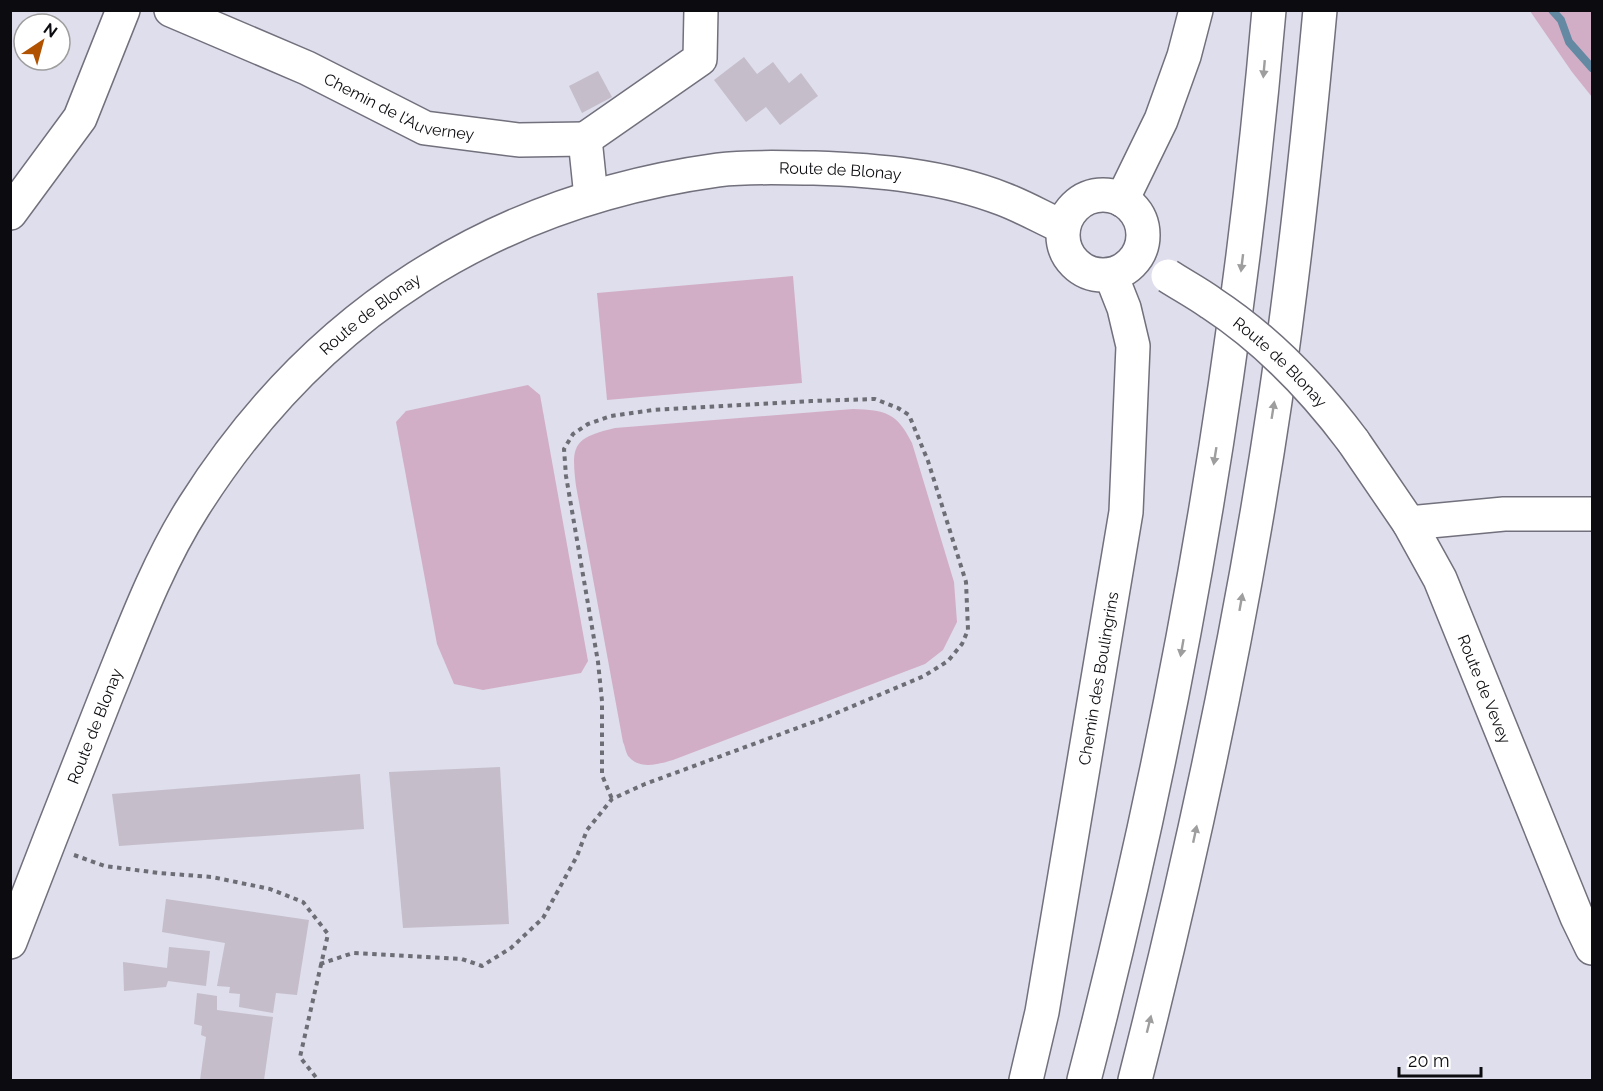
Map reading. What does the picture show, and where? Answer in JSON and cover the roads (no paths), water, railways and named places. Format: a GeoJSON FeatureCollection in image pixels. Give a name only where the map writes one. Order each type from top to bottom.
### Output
{"type":"FeatureCollection","features":[{"type":"Feature","properties":{"kind":"main road"},"geometry":{"type":"LineString","coordinates":[[10,213],[80,118],[123,10]]}},
{"type":"Feature","properties":{"kind":"main road","name":"Chemin de l'Auverney"},"geometry":{"type":"LineString","coordinates":[[171,10],[307,68],[425,128],[519,140],[585,139]]}},
{"type":"Feature","properties":{"kind":"main road"},"geometry":{"type":"LineString","coordinates":[[591,197],[585,139],[700,59],[701,10]]}},
{"type":"Feature","properties":{"kind":"main road"},"geometry":{"type":"LineString","coordinates":[[1122,200],[1161,120],[1184,56],[1196,10]]}},
{"type":"Feature","properties":{"kind":"main road"},"geometry":{"type":"LineString","coordinates":[[1084,1080],[1144,836],[1201,546],[1226,390],[1245,244],[1269,10]]}},
{"type":"Feature","properties":{"kind":"main road"},"geometry":{"type":"LineString","coordinates":[[1135,1080],[1192,849],[1249,555],[1281,355],[1320,10]]}},
{"type":"Feature","properties":{"kind":"main road","name":"Route de Blonay"},"geometry":{"type":"LineString","coordinates":[[10,942],[23,869],[47,846],[142,606],[191,510],[246,432],[301,370],[381,302],[439,264],[494,234],[591,197],[647,183],[721,170],[839,169],[901,174],[957,185],[1002,198],[1063,227]]}},
{"type":"Feature","properties":{"kind":"main road"},"geometry":{"type":"LineString","coordinates":[[1108,195],[1122,200],[1138,215],[1143,225],[1142,248],[1137,258],[1126,269],[1111,275],[1088,273],[1079,267],[1065,249],[1063,227],[1069,213],[1079,202],[1093,196],[1108,195]]}},
{"type":"Feature","properties":{"kind":"main road","name":"Route de Blonay"},"geometry":{"type":"LineString","coordinates":[[1137,258],[1213,304],[1257,339],[1321,401],[1353,441]]}},
{"type":"Feature","properties":{"kind":"main road","name":"Chemin des Boulingrins"},"geometry":{"type":"LineString","coordinates":[[1026,1080],[1042,1012],[1126,512],[1133,346],[1124,308],[1111,275]]}},
{"type":"Feature","properties":{"kind":"main road","name":"Route de Vevey"},"geometry":{"type":"LineString","coordinates":[[1353,441],[1409,523],[1440,579],[1573,906],[1593,948]]}},
{"type":"Feature","properties":{"kind":"main road"},"geometry":{"type":"LineString","coordinates":[[1409,523],[1504,514],[1593,514]]}},
{"type":"Feature","properties":{"kind":"waterway"},"geometry":{"type":"LineString","coordinates":[[1552,10],[1561,20],[1569,42],[1592,68]]}}]}
